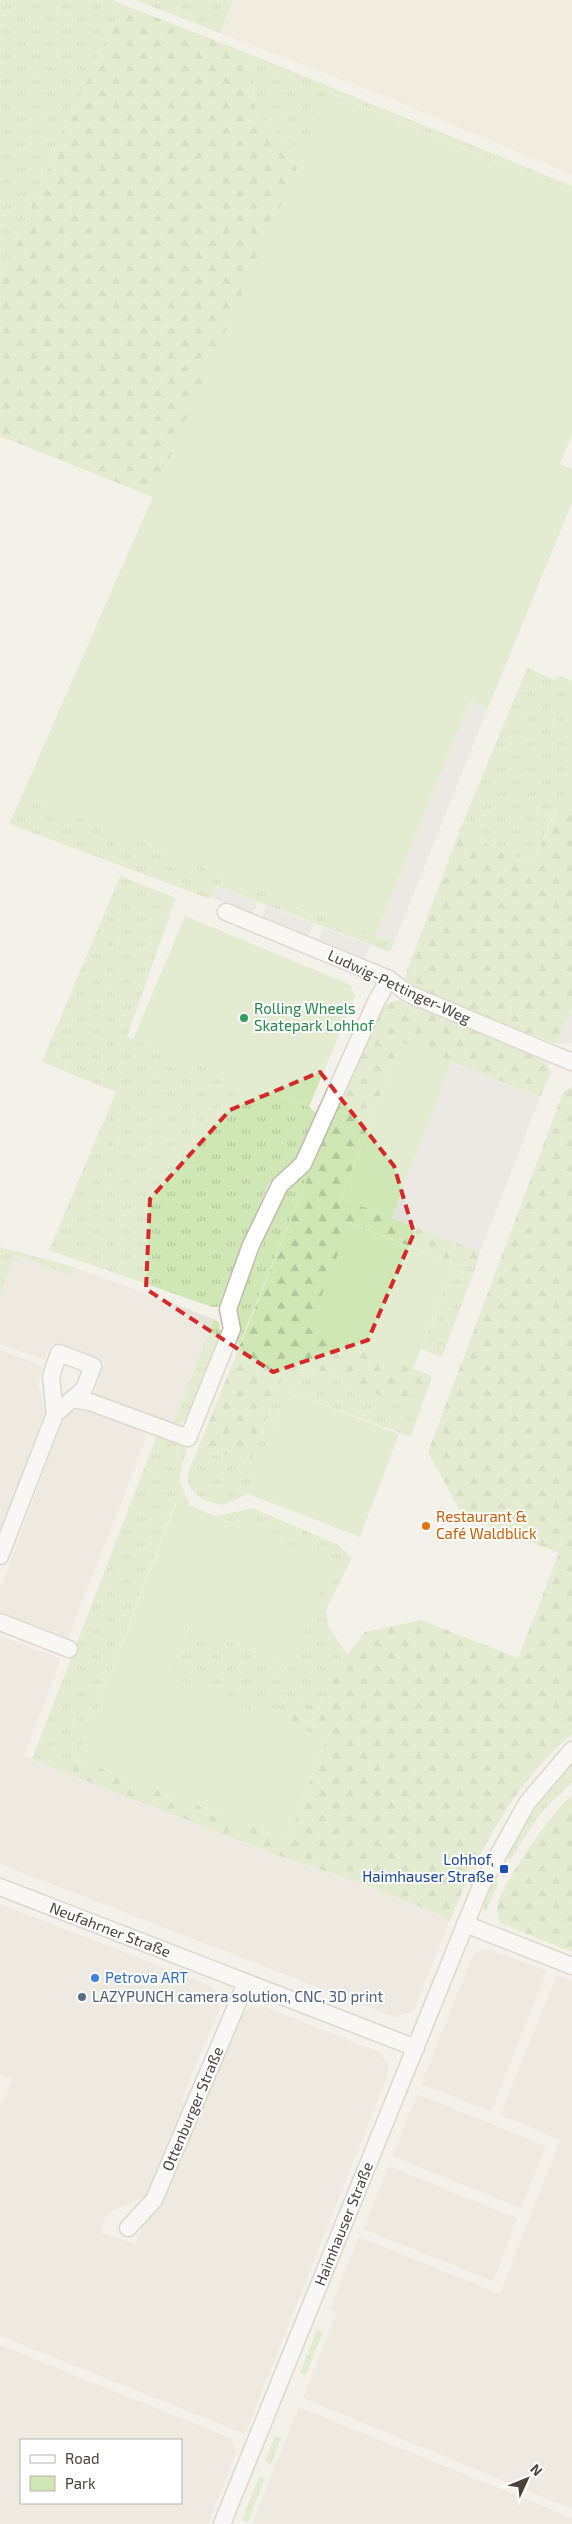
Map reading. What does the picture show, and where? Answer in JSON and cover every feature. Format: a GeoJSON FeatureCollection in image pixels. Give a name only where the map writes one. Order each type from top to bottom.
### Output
{"type":"FeatureCollection","features":[{"type":"Feature","properties":{"kind":"street","name":"Ludwig-Pettinger-Weg"},"geometry":{"type":"LineString","coordinates":[[226,912],[389,978],[407,993],[572,1062]]}},
{"type":"Feature","properties":{"kind":"street"},"geometry":{"type":"LineString","coordinates":[[72,1399],[90,1402],[188,1438],[232,1329],[228,1309],[251,1245],[280,1185],[303,1164],[376,1002],[389,978]]}},
{"type":"Feature","properties":{"kind":"street"},"geometry":{"type":"LineString","coordinates":[[0,1556],[55,1414],[84,1389],[93,1366],[59,1353],[50,1376],[55,1414]]}},
{"type":"Feature","properties":{"kind":"street"},"geometry":{"type":"LineString","coordinates":[[0,1622],[69,1649]]}},
{"type":"Feature","properties":{"kind":"street","name":"Haimhauser Straße"},"geometry":{"type":"LineString","coordinates":[[222,2524],[486,1875],[527,1803],[572,1750]]}},
{"type":"Feature","properties":{"kind":"street","name":"Neufahrner Straße"},"geometry":{"type":"LineString","coordinates":[[0,1888],[416,2048]]}},
{"type":"Feature","properties":{"kind":"street"},"geometry":{"type":"LineString","coordinates":[[465,1924],[572,1966]]}},
{"type":"Feature","properties":{"kind":"street","name":"Ottenburger Straße"},"geometry":{"type":"LineString","coordinates":[[128,2228],[154,2200],[246,1983]]}},
{"type":"Feature","properties":{"kind":"highlighted area"},"geometry":{"type":"Polygon","coordinates":[[[320,1072],[394,1166],[414,1233],[368,1340],[273,1372],[146,1289],[150,1199],[230,1110],[320,1072]]]}},
{"type":"Feature","properties":{"kind":"shaded area"},"geometry":{"type":"Polygon","coordinates":[[[233,0],[572,0],[572,175],[394,100],[220,33],[233,0]]]}},
{"type":"Feature","properties":{"kind":"shaded area"},"geometry":{"type":"Polygon","coordinates":[[[470,701],[488,708],[394,943],[376,936],[470,701]]]}},
{"type":"Feature","properties":{"kind":"shaded area"},"geometry":{"type":"Polygon","coordinates":[[[216,886],[258,902],[253,914],[212,898],[216,886]]]}},
{"type":"Feature","properties":{"kind":"shaded area"},"geometry":{"type":"Polygon","coordinates":[[[266,905],[314,924],[309,936],[262,917],[266,905]]]}},
{"type":"Feature","properties":{"kind":"shaded area"},"geometry":{"type":"Polygon","coordinates":[[[323,927],[370,945],[365,958],[318,940],[323,927]]]}},
{"type":"Feature","properties":{"kind":"shaded area"},"geometry":{"type":"Polygon","coordinates":[[[572,1009],[572,1043],[556,1044],[572,1009]]]}},
{"type":"Feature","properties":{"kind":"shaded area"},"geometry":{"type":"Polygon","coordinates":[[[452,1062],[540,1097],[480,1252],[392,1218],[452,1062]]]}},
{"type":"Feature","properties":{"kind":"shaded area"},"geometry":{"type":"Polygon","coordinates":[[[15,1255],[70,1275],[74,1267],[214,1319],[173,1423],[94,1394],[105,1362],[51,1343],[45,1360],[0,1344],[0,1294],[15,1255]]]}},
{"type":"Feature","properties":{"kind":"shaded area"},"geometry":{"type":"Polygon","coordinates":[[[0,1350],[42,1366],[38,1383],[45,1410],[0,1533],[0,1350]]]}},
{"type":"Feature","properties":{"kind":"shaded area"},"geometry":{"type":"Polygon","coordinates":[[[80,1409],[91,1410],[142,1429],[145,1434],[145,1441],[68,1638],[0,1613],[0,1589],[62,1423],[70,1413],[80,1409]]]}},
{"type":"Feature","properties":{"kind":"shaded area"},"geometry":{"type":"Polygon","coordinates":[[[0,1636],[59,1658],[60,1662],[24,1756],[280,1856],[363,1884],[436,1913],[449,1922],[415,2007],[411,2012],[395,2017],[0,1864],[0,1636]]]}},
{"type":"Feature","properties":{"kind":"shaded area"},"geometry":{"type":"Polygon","coordinates":[[[0,1904],[211,1986],[220,1999],[220,2008],[181,2100],[186,2101],[147,2196],[108,2213],[100,2232],[135,2244],[242,2014],[250,2008],[265,2007],[379,2052],[388,2063],[388,2074],[245,2434],[0,2336],[0,2108],[12,2079],[0,2074],[0,1904]]]}},
{"type":"Feature","properties":{"kind":"shaded area"},"geometry":{"type":"Polygon","coordinates":[[[488,1949],[547,1971],[491,2112],[421,2084],[471,1959],[477,1952],[488,1949]]]}},
{"type":"Feature","properties":{"kind":"shaded area"},"geometry":{"type":"Polygon","coordinates":[[[557,1975],[572,1981],[572,2509],[303,2398],[337,2312],[330,2309],[359,2237],[500,2294],[560,2140],[500,2115],[557,1975]]]}},
{"type":"Feature","properties":{"kind":"shaded area"},"geometry":{"type":"Polygon","coordinates":[[[417,2094],[546,2146],[521,2208],[392,2156],[417,2094]]]}},
{"type":"Feature","properties":{"kind":"shaded area"},"geometry":{"type":"Polygon","coordinates":[[[389,2166],[517,2218],[493,2281],[363,2229],[389,2166]]]}},
{"type":"Feature","properties":{"kind":"shaded area"},"geometry":{"type":"Polygon","coordinates":[[[0,2345],[230,2438],[236,2450],[235,2456],[208,2524],[0,2524],[0,2345]]]}},
{"type":"Feature","properties":{"kind":"shaded area"},"geometry":{"type":"Polygon","coordinates":[[[299,2407],[572,2518],[572,2524],[252,2524],[299,2407]]]}},
{"type":"Feature","properties":{"kind":"green space"},"geometry":{"type":"Polygon","coordinates":[[[0,0],[113,0],[122,4],[0,276],[0,0]]]}},
{"type":"Feature","properties":{"kind":"green space"},"geometry":{"type":"Polygon","coordinates":[[[135,0],[233,0],[220,33],[135,0]]]}},
{"type":"Feature","properties":{"kind":"green space"},"geometry":{"type":"Polygon","coordinates":[[[122,4],[250,54],[256,116],[304,156],[153,497],[0,436],[0,276],[122,4]]]}},
{"type":"Feature","properties":{"kind":"green space"},"geometry":{"type":"Polygon","coordinates":[[[250,54],[572,186],[572,193],[331,93],[304,156],[256,116],[250,54]]]}},
{"type":"Feature","properties":{"kind":"green space"},"geometry":{"type":"Polygon","coordinates":[[[330,93],[572,193],[572,435],[560,464],[572,469],[572,503],[488,708],[470,702],[376,936],[22,795],[330,93]]]}},
{"type":"Feature","properties":{"kind":"green space"},"geometry":{"type":"Polygon","coordinates":[[[527,668],[555,680],[558,675],[572,681],[572,815],[556,809],[532,864],[459,832],[527,668]]]}},
{"type":"Feature","properties":{"kind":"green space"},"geometry":{"type":"Polygon","coordinates":[[[22,795],[394,943],[390,952],[217,886],[210,899],[9,824],[22,795]]]}},
{"type":"Feature","properties":{"kind":"green space"},"geometry":{"type":"Polygon","coordinates":[[[557,809],[572,815],[572,1009],[556,1044],[412,987],[405,976],[459,832],[532,864],[557,809]]]}},
{"type":"Feature","properties":{"kind":"green space"},"geometry":{"type":"Polygon","coordinates":[[[120,876],[176,898],[127,1037],[309,1107],[316,1113],[293,1163],[269,1183],[222,1296],[220,1307],[212,1307],[49,1250],[116,1092],[42,1062],[120,876]]]}},
{"type":"Feature","properties":{"kind":"green space","name":"Rolling Wheels Skatepark Lohhof"},"geometry":{"type":"Polygon","coordinates":[[[185,916],[351,985],[355,996],[309,1107],[133,1040],[185,916]]]}},
{"type":"Feature","properties":{"kind":"green space"},"geometry":{"type":"Polygon","coordinates":[[[397,1000],[544,1056],[551,1073],[540,1097],[401,1042],[341,1198],[480,1252],[476,1266],[454,1264],[351,1223],[310,1328],[432,1376],[402,1406],[337,1373],[286,1368],[251,1460],[198,1449],[311,1169],[379,1010],[383,1006],[397,1000]]]}},
{"type":"Feature","properties":{"kind":"green space"},"geometry":{"type":"Polygon","coordinates":[[[401,1042],[452,1062],[392,1218],[341,1198],[401,1042]]]}},
{"type":"Feature","properties":{"kind":"green space"},"geometry":{"type":"Polygon","coordinates":[[[572,1086],[572,1734],[556,1748],[515,1796],[482,1851],[473,1870],[470,1868],[464,1879],[467,1881],[449,1922],[436,1913],[363,1884],[280,1856],[71,1775],[77,1759],[287,1840],[326,1739],[273,1718],[288,1697],[309,1706],[319,1704],[331,1684],[328,1675],[335,1662],[347,1655],[365,1632],[421,1620],[518,1658],[559,1553],[462,1515],[428,1452],[563,1093],[572,1086]]]}},
{"type":"Feature","properties":{"kind":"green space"},"geometry":{"type":"Polygon","coordinates":[[[311,1169],[237,1350],[237,1307],[282,1195],[311,1169]]]}},
{"type":"Feature","properties":{"kind":"green space"},"geometry":{"type":"Polygon","coordinates":[[[350,1223],[454,1264],[413,1369],[309,1328],[350,1223]]]}},
{"type":"Feature","properties":{"kind":"green space"},"geometry":{"type":"Polygon","coordinates":[[[0,1247],[74,1267],[71,1276],[15,1255],[0,1294],[0,1247]]]}},
{"type":"Feature","properties":{"kind":"green space"},"geometry":{"type":"Polygon","coordinates":[[[454,1264],[476,1266],[442,1357],[421,1349],[454,1264]]]}},
{"type":"Feature","properties":{"kind":"green space"},"geometry":{"type":"Polygon","coordinates":[[[214,1319],[219,1322],[222,1340],[190,1419],[178,1424],[173,1423],[214,1319]]]}},
{"type":"Feature","properties":{"kind":"green space"},"geometry":{"type":"Polygon","coordinates":[[[286,1368],[337,1373],[402,1405],[432,1376],[411,1437],[287,1391],[248,1494],[224,1505],[212,1503],[200,1497],[188,1482],[191,1465],[198,1449],[251,1459],[286,1368]]]}},
{"type":"Feature","properties":{"kind":"green space"},"geometry":{"type":"Polygon","coordinates":[[[287,1391],[399,1434],[360,1537],[248,1494],[287,1391]]]}},
{"type":"Feature","properties":{"kind":"green space"},"geometry":{"type":"Polygon","coordinates":[[[157,1435],[183,1444],[187,1448],[179,1479],[190,1506],[176,1501],[71,1775],[32,1759],[157,1435]]]}},
{"type":"Feature","properties":{"kind":"green space"},"geometry":{"type":"Polygon","coordinates":[[[177,1501],[332,1561],[291,1666],[189,1626],[170,1677],[326,1738],[287,1840],[77,1759],[177,1501]]]}},
{"type":"Feature","properties":{"kind":"green space"},"geometry":{"type":"Polygon","coordinates":[[[252,1508],[337,1544],[352,1558],[326,1610],[329,1627],[347,1655],[335,1662],[331,1684],[319,1704],[309,1706],[288,1697],[273,1718],[169,1677],[189,1626],[291,1666],[331,1561],[216,1516],[252,1508]]]}},
{"type":"Feature","properties":{"kind":"green space"},"geometry":{"type":"Polygon","coordinates":[[[572,1764],[572,1782],[540,1814],[510,1860],[505,1857],[543,1796],[572,1764]]]}},
{"type":"Feature","properties":{"kind":"green space"},"geometry":{"type":"Polygon","coordinates":[[[572,1795],[572,1952],[500,1923],[497,1908],[506,1884],[516,1867],[553,1815],[572,1795]]]}},
{"type":"Feature","properties":{"kind":"green space"},"geometry":{"type":"Polygon","coordinates":[[[496,1878],[498,1884],[486,1911],[483,1908],[496,1878]]]}},
{"type":"Feature","properties":{"kind":"green space"},"geometry":{"type":"Polygon","coordinates":[[[317,2329],[323,2332],[306,2375],[300,2373],[317,2329]]]}},
{"type":"Feature","properties":{"kind":"green space"},"geometry":{"type":"Polygon","coordinates":[[[275,2436],[281,2438],[271,2464],[265,2461],[275,2436]]]}},
{"type":"Feature","properties":{"kind":"green space"},"geometry":{"type":"Polygon","coordinates":[[[259,2476],[265,2479],[248,2522],[242,2520],[259,2476]]]}},
{"type":"Feature","properties":{"kind":"place","name":"Rolling Wheels Skatepark Lohhof"},"geometry":{"type":"Point","coordinates":[244,1018]}},
{"type":"Feature","properties":{"kind":"place","name":"Restaurant & Café Waldblick"},"geometry":{"type":"Point","coordinates":[426,1526]}},
{"type":"Feature","properties":{"kind":"place","name":"Lohhof, Haimhauser Straße"},"geometry":{"type":"Point","coordinates":[504,1869]}},
{"type":"Feature","properties":{"kind":"place","name":"Petrova ART"},"geometry":{"type":"Point","coordinates":[95,1978]}},
{"type":"Feature","properties":{"kind":"place","name":"LAZYPUNCH camera solution, CNC, 3D print"},"geometry":{"type":"Point","coordinates":[82,1997]}}]}
